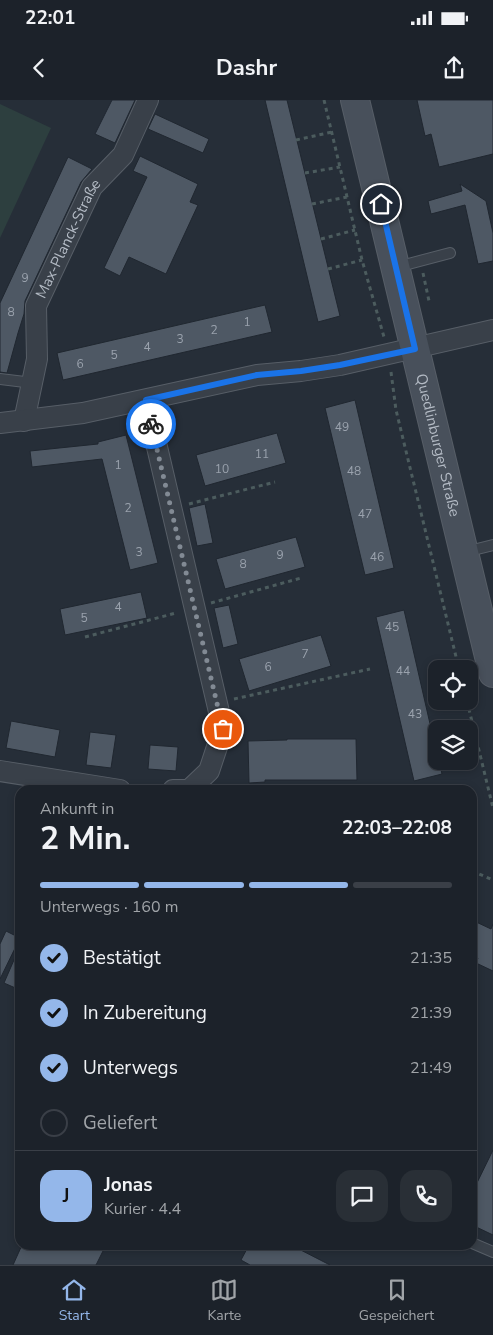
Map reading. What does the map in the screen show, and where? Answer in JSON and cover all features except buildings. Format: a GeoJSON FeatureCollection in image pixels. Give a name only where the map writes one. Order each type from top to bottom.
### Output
{"type":"FeatureCollection","features":[{"type":"Feature","properties":{"kind":"main road","name":"Quedlinburger Straße"},"geometry":{"type":"LineString","coordinates":[[356,100],[396,268],[402,352],[464,552],[493,673]]}},
{"type":"Feature","properties":{"kind":"street","name":"Max-Planck-Straße"},"geometry":{"type":"LineString","coordinates":[[24,421],[37,359],[36,306],[92,187],[123,155],[148,100]]}},
{"type":"Feature","properties":{"kind":"street"},"geometry":{"type":"LineString","coordinates":[[0,423],[83,413],[257,375],[301,371],[402,352],[493,330]]}},
{"type":"Feature","properties":{"kind":"street"},"geometry":{"type":"LineString","coordinates":[[146,400],[223,729],[210,771],[195,785]]}},
{"type":"Feature","properties":{"kind":"street"},"geometry":{"type":"LineString","coordinates":[[0,771],[88,785]]}},
{"type":"Feature","properties":{"kind":"lane"},"geometry":{"type":"LineString","coordinates":[[396,268],[450,253]]}},
{"type":"Feature","properties":{"kind":"lane"},"geometry":{"type":"LineString","coordinates":[[0,379],[33,383]]}},
{"type":"Feature","properties":{"kind":"lane"},"geometry":{"type":"LineString","coordinates":[[464,552],[493,546]]}},
{"type":"Feature","properties":{"kind":"lane"},"geometry":{"type":"LineString","coordinates":[[477,1245],[493,1252]]}},
{"type":"Feature","properties":{"kind":"path"},"geometry":{"type":"LineString","coordinates":[[324,100],[362,260],[402,352],[396,410],[457,660]]}},
{"type":"Feature","properties":{"kind":"path"},"geometry":{"type":"LineString","coordinates":[[296,140],[332,132]]}},
{"type":"Feature","properties":{"kind":"path"},"geometry":{"type":"LineString","coordinates":[[305,174],[340,167]]}},
{"type":"Feature","properties":{"kind":"path"},"geometry":{"type":"LineString","coordinates":[[312,204],[347,197]]}},
{"type":"Feature","properties":{"kind":"path"},"geometry":{"type":"LineString","coordinates":[[321,239],[355,230]]}},
{"type":"Feature","properties":{"kind":"path"},"geometry":{"type":"LineString","coordinates":[[328,269],[362,260]]}},
{"type":"Feature","properties":{"kind":"path"},"geometry":{"type":"LineString","coordinates":[[171,508],[275,482]]}},
{"type":"Feature","properties":{"kind":"path"},"geometry":{"type":"LineString","coordinates":[[216,703],[370,669]]}},
{"type":"Feature","properties":{"kind":"path"},"geometry":{"type":"LineString","coordinates":[[469,710],[493,808]]}},
{"type":"Feature","properties":{"kind":"path"},"geometry":{"type":"LineString","coordinates":[[477,872],[493,880]]}},
{"type":"Feature","properties":{"kind":"shaded area"},"geometry":{"type":"Polygon","coordinates":[[[0,104],[51,128],[0,238],[0,104]]]}},
{"type":"Feature","properties":{"kind":"way so far"},"geometry":{"type":"LineString","coordinates":[[151,424],[223,729]]}},
{"type":"Feature","properties":{"kind":"route"},"geometry":{"type":"LineString","coordinates":[[151,424],[146,400],[257,375],[340,365],[415,349],[381,204]]}}]}
